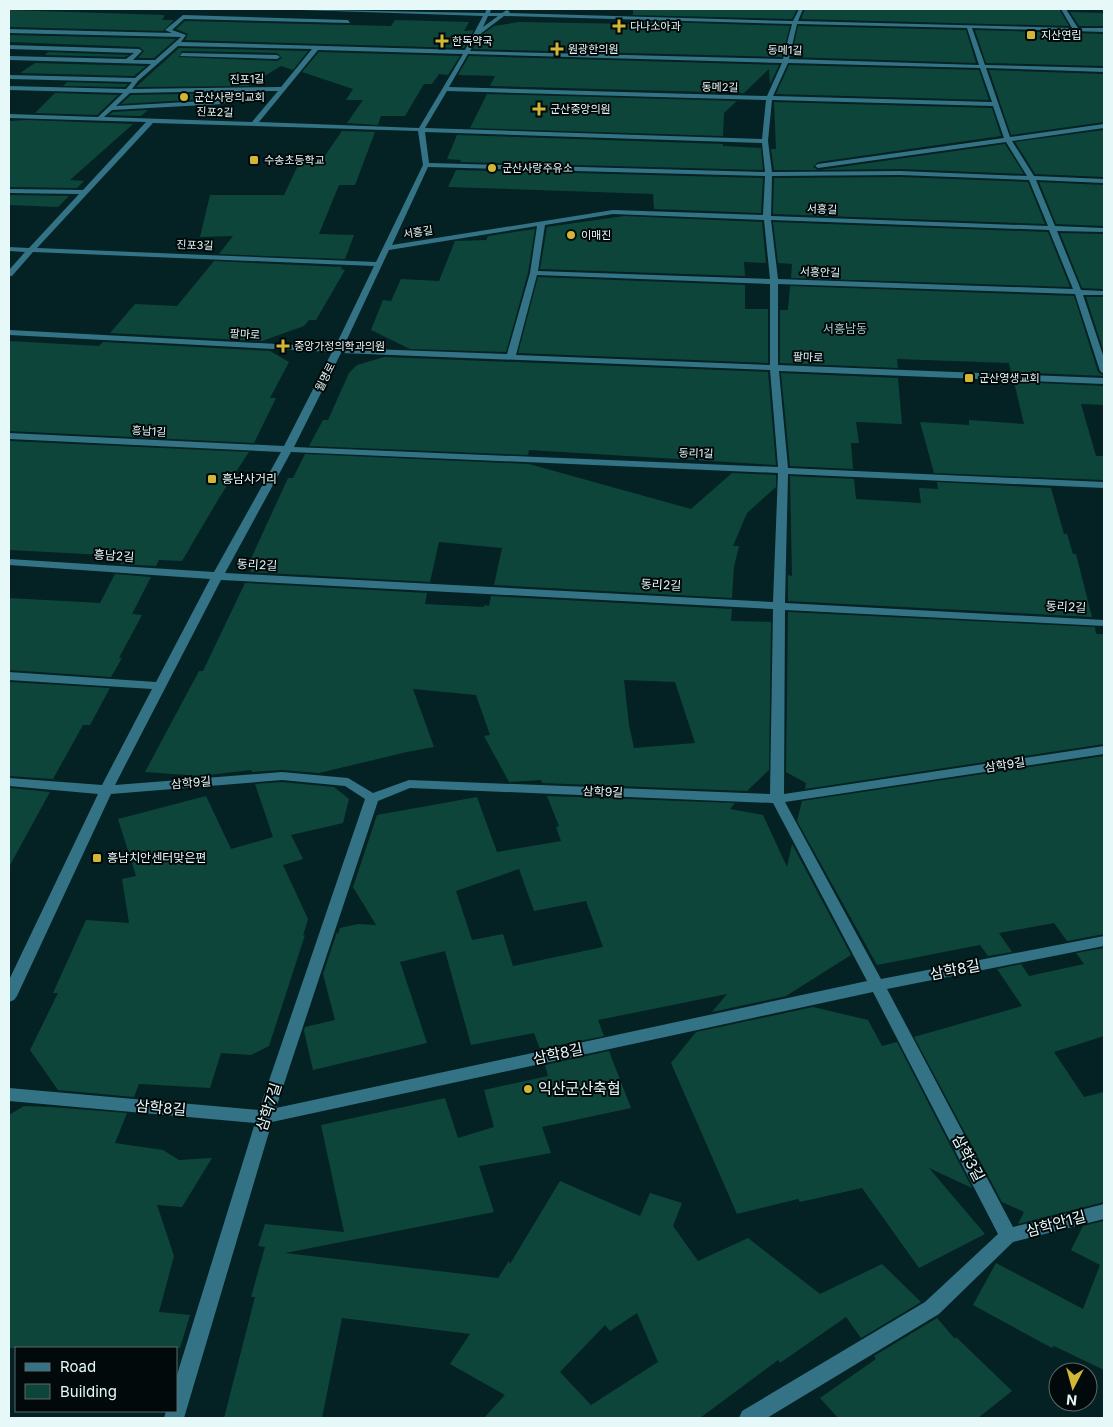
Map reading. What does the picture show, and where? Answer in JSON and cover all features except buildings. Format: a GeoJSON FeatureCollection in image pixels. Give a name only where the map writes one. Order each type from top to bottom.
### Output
{"type":"FeatureCollection","features":[{"type":"Feature","properties":{"kind":"street"},"geometry":{"type":"LineString","coordinates":[[275,9],[487,11],[506,14],[1104,30]]}},
{"type":"Feature","properties":{"kind":"street"},"geometry":{"type":"LineString","coordinates":[[324,10],[368,9]]}},
{"type":"Feature","properties":{"kind":"street"},"geometry":{"type":"LineString","coordinates":[[477,34],[506,14],[510,9]]}},
{"type":"Feature","properties":{"kind":"street"},"geometry":{"type":"LineString","coordinates":[[777,799],[779,605],[783,469],[774,367],[774,282],[767,218],[769,174],[765,141],[769,98],[786,60],[795,22],[801,9]]}},
{"type":"Feature","properties":{"kind":"street"},"geometry":{"type":"LineString","coordinates":[[1064,9],[1076,29]]}},
{"type":"Feature","properties":{"kind":"street"},"geometry":{"type":"LineString","coordinates":[[582,10],[657,18]]}},
{"type":"Feature","properties":{"kind":"street"},"geometry":{"type":"LineString","coordinates":[[487,11],[477,34],[421,129],[426,165],[769,174],[891,173],[1104,180]]}},
{"type":"Feature","properties":{"kind":"street"},"geometry":{"type":"LineString","coordinates":[[184,36],[168,30],[183,17],[348,22]]}},
{"type":"Feature","properties":{"kind":"street"},"geometry":{"type":"LineString","coordinates":[[969,27],[1008,140],[1032,178],[1078,292],[1104,371]]}},
{"type":"Feature","properties":{"kind":"street"},"geometry":{"type":"LineString","coordinates":[[9,30],[184,36]]}},
{"type":"Feature","properties":{"kind":"street"},"geometry":{"type":"LineString","coordinates":[[100,118],[128,91],[136,80],[184,36]]}},
{"type":"Feature","properties":{"kind":"street"},"geometry":{"type":"LineString","coordinates":[[177,44],[466,51]]}},
{"type":"Feature","properties":{"kind":"street"},"geometry":{"type":"LineString","coordinates":[[213,55],[224,45]]}},
{"type":"Feature","properties":{"kind":"street"},"geometry":{"type":"LineString","coordinates":[[9,47],[139,51],[127,62]]}},
{"type":"Feature","properties":{"kind":"street","name":"진포1길"},"geometry":{"type":"LineString","coordinates":[[9,88],[128,91],[282,89],[317,47]]}},
{"type":"Feature","properties":{"kind":"street","name":"동메1길"},"geometry":{"type":"LineString","coordinates":[[466,51],[1104,70]]}},
{"type":"Feature","properties":{"kind":"street"},"geometry":{"type":"LineString","coordinates":[[182,54],[277,57]]}},
{"type":"Feature","properties":{"kind":"street"},"geometry":{"type":"LineString","coordinates":[[9,58],[156,62]]}},
{"type":"Feature","properties":{"kind":"street"},"geometry":{"type":"LineString","coordinates":[[9,76],[136,80]]}},
{"type":"Feature","properties":{"kind":"street"},"geometry":{"type":"LineString","coordinates":[[255,123],[282,89]]}},
{"type":"Feature","properties":{"kind":"street"},"geometry":{"type":"LineString","coordinates":[[110,108],[223,102],[247,90]]}},
{"type":"Feature","properties":{"kind":"street","name":"동메2길"},"geometry":{"type":"LineString","coordinates":[[445,90],[995,104]]}},
{"type":"Feature","properties":{"kind":"street","name":"진포2길"},"geometry":{"type":"LineString","coordinates":[[9,116],[765,141]]}},
{"type":"Feature","properties":{"kind":"street"},"geometry":{"type":"LineString","coordinates":[[9,126],[21,116]]}},
{"type":"Feature","properties":{"kind":"street"},"geometry":{"type":"LineString","coordinates":[[9,274],[152,120]]}},
{"type":"Feature","properties":{"kind":"street"},"geometry":{"type":"LineString","coordinates":[[769,174],[1104,126]]}},
{"type":"Feature","properties":{"kind":"street","name":"월명로"},"geometry":{"type":"LineString","coordinates":[[9,996],[106,790],[217,577],[288,450],[388,248],[426,165]]}},
{"type":"Feature","properties":{"kind":"street"},"geometry":{"type":"LineString","coordinates":[[9,191],[85,192]]}},
{"type":"Feature","properties":{"kind":"street","name":"서흥길"},"geometry":{"type":"LineString","coordinates":[[388,248],[613,212],[1104,230]]}},
{"type":"Feature","properties":{"kind":"street"},"geometry":{"type":"LineString","coordinates":[[511,356],[534,273],[540,224]]}},
{"type":"Feature","properties":{"kind":"street","name":"진포3길"},"geometry":{"type":"LineString","coordinates":[[9,249],[380,264]]}},
{"type":"Feature","properties":{"kind":"street","name":"서흥안길"},"geometry":{"type":"LineString","coordinates":[[534,273],[1104,293]]}},
{"type":"Feature","properties":{"kind":"street","name":"팔마로"},"geometry":{"type":"LineString","coordinates":[[9,332],[338,350],[1104,381]]}},
{"type":"Feature","properties":{"kind":"street","name":"흥남1길"},"geometry":{"type":"LineString","coordinates":[[9,436],[288,450]]}},
{"type":"Feature","properties":{"kind":"street","name":"동리1길"},"geometry":{"type":"LineString","coordinates":[[288,450],[783,469],[1104,485]]}},
{"type":"Feature","properties":{"kind":"street","name":"흥남2길"},"geometry":{"type":"LineString","coordinates":[[9,562],[217,577]]}},
{"type":"Feature","properties":{"kind":"street","name":"동리2길"},"geometry":{"type":"LineString","coordinates":[[217,577],[1104,623]]}},
{"type":"Feature","properties":{"kind":"street"},"geometry":{"type":"LineString","coordinates":[[9,676],[159,686]]}},
{"type":"Feature","properties":{"kind":"street","name":"삼학9길"},"geometry":{"type":"LineString","coordinates":[[9,782],[106,790],[282,776],[348,782],[372,798],[409,784],[777,799],[1104,750]]}},
{"type":"Feature","properties":{"kind":"street","name":"삼학7길"},"geometry":{"type":"LineString","coordinates":[[178,1405],[265,1117],[372,798]]}},
{"type":"Feature","properties":{"kind":"street","name":"삼학3길"},"geometry":{"type":"LineString","coordinates":[[777,799],[1008,1236]]}},
{"type":"Feature","properties":{"kind":"street","name":"삼학8길"},"geometry":{"type":"LineString","coordinates":[[9,1095],[265,1117],[877,985],[1104,941]]}},
{"type":"Feature","properties":{"kind":"street","name":"삼학안1길"},"geometry":{"type":"LineString","coordinates":[[1008,1236],[1104,1212]]}},
{"type":"Feature","properties":{"kind":"street"},"geometry":{"type":"LineString","coordinates":[[749,1418],[932,1308],[1008,1236]]}},
{"type":"Feature","properties":{"kind":"place","name":"다나소아과"},"geometry":{"type":"Point","coordinates":[619,26]}},
{"type":"Feature","properties":{"kind":"place","name":"지산연립"},"geometry":{"type":"Point","coordinates":[1031,35]}},
{"type":"Feature","properties":{"kind":"place","name":"한독약국"},"geometry":{"type":"Point","coordinates":[442,41]}},
{"type":"Feature","properties":{"kind":"place","name":"원광한의원"},"geometry":{"type":"Point","coordinates":[557,49]}},
{"type":"Feature","properties":{"kind":"place","name":"군산사랑의교회"},"geometry":{"type":"Point","coordinates":[184,97]}},
{"type":"Feature","properties":{"kind":"place","name":"군산중앙의원"},"geometry":{"type":"Point","coordinates":[539,109]}},
{"type":"Feature","properties":{"kind":"place","name":"수송초등학교"},"geometry":{"type":"Point","coordinates":[254,160]}},
{"type":"Feature","properties":{"kind":"place","name":"군산사랑주유소"},"geometry":{"type":"Point","coordinates":[492,168]}},
{"type":"Feature","properties":{"kind":"place","name":"이매진"},"geometry":{"type":"Point","coordinates":[571,235]}},
{"type":"Feature","properties":{"kind":"place","name":"중앙가정의학과의원"},"geometry":{"type":"Point","coordinates":[283,346]}},
{"type":"Feature","properties":{"kind":"place","name":"군산영생교회"},"geometry":{"type":"Point","coordinates":[969,378]}},
{"type":"Feature","properties":{"kind":"place","name":"흥남사거리"},"geometry":{"type":"Point","coordinates":[212,479]}},
{"type":"Feature","properties":{"kind":"place","name":"흥남치안센터맞은편"},"geometry":{"type":"Point","coordinates":[97,858]}},
{"type":"Feature","properties":{"kind":"place","name":"익산군산축협"},"geometry":{"type":"Point","coordinates":[528,1089]}},
{"type":"Feature","properties":{"kind":"district","name":"서흥남동"},"geometry":{"type":"Point","coordinates":[845,329]}}]}
